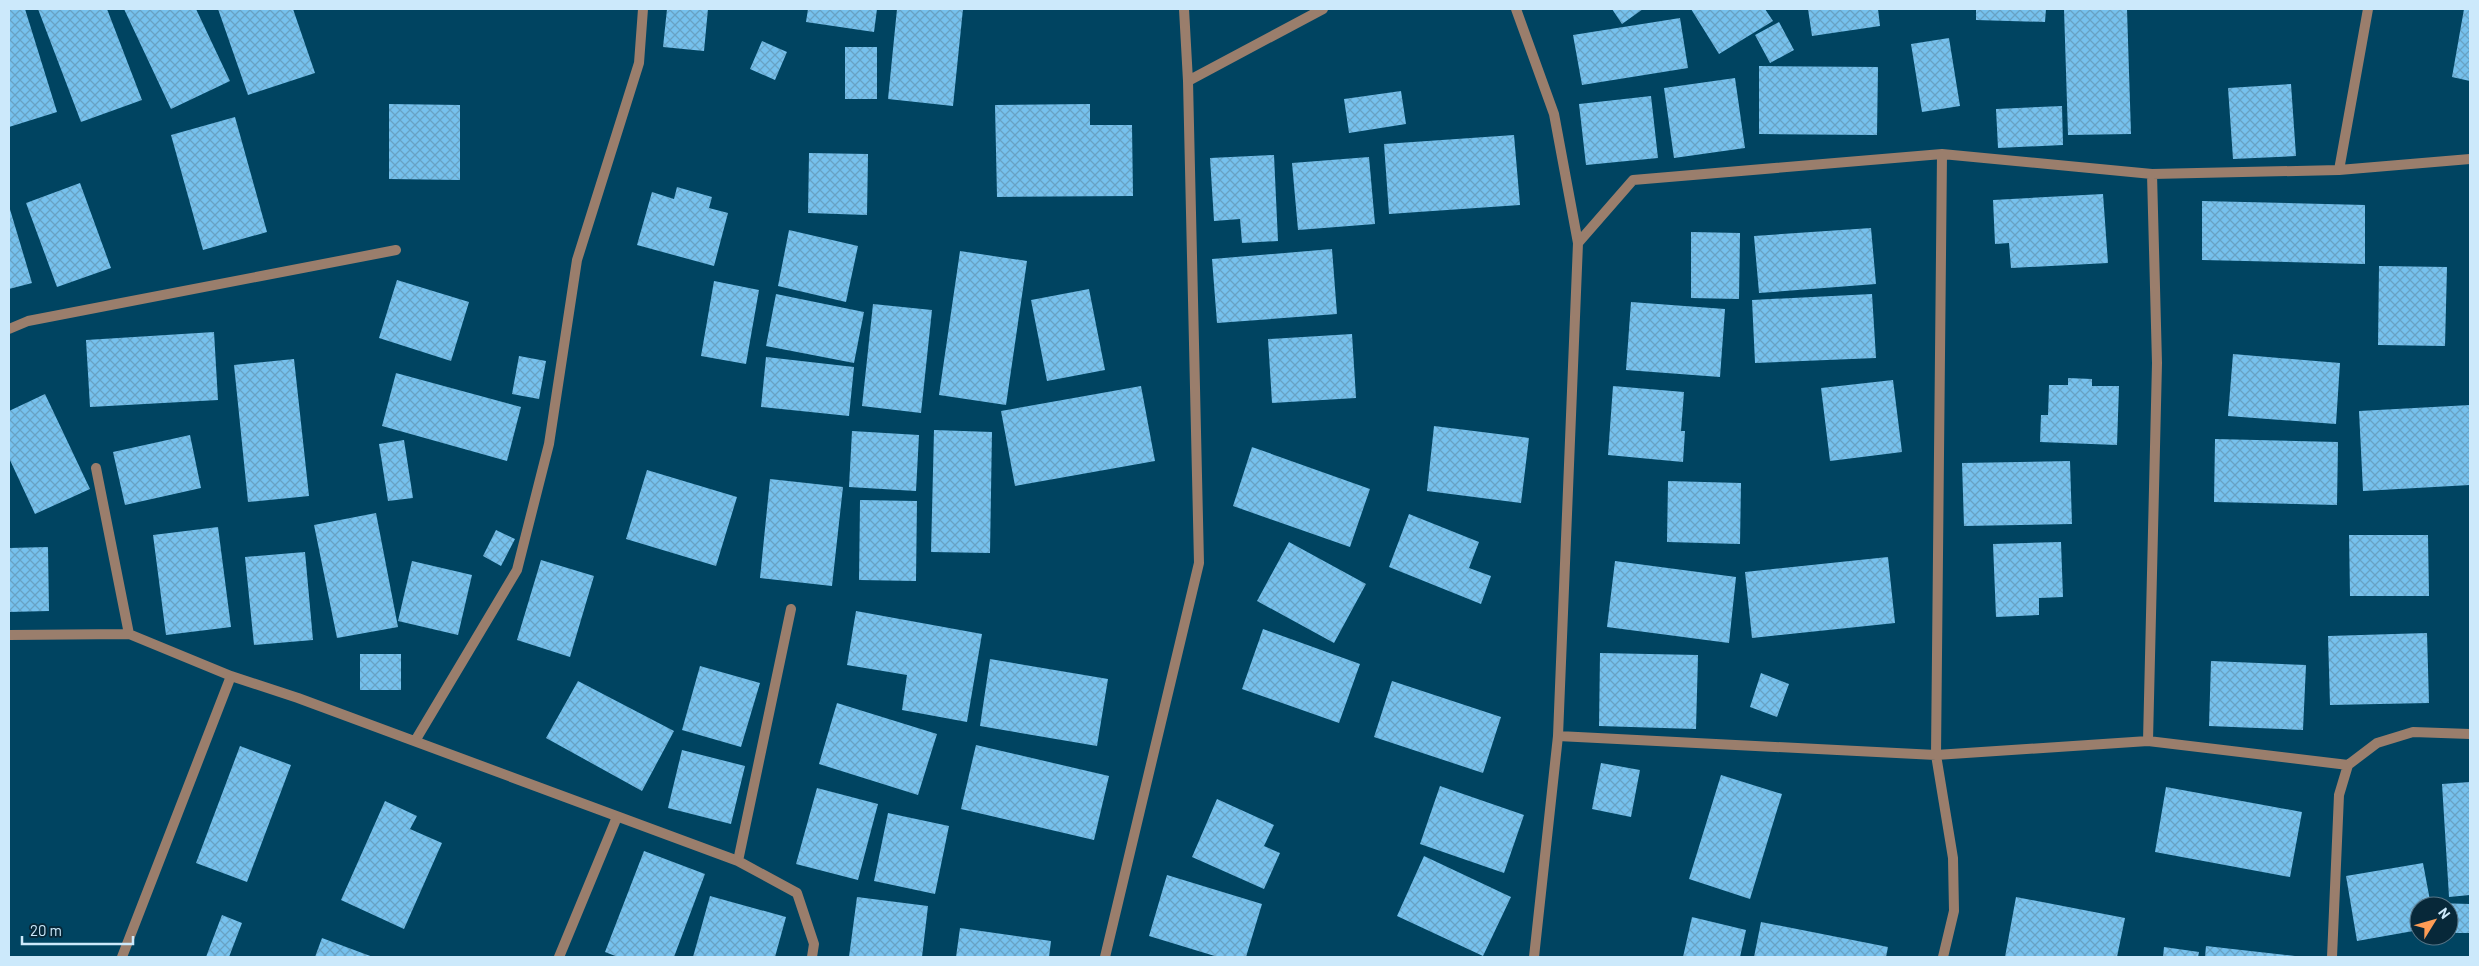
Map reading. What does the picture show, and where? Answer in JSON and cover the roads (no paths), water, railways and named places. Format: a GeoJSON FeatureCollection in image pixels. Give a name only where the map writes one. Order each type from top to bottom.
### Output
{"type":"FeatureCollection","features":[{"type":"Feature","properties":{"kind":"street"},"geometry":{"type":"LineString","coordinates":[[415,741],[517,570],[549,444],[577,260],[639,64],[642,9]]}},
{"type":"Feature","properties":{"kind":"street"},"geometry":{"type":"LineString","coordinates":[[1105,957],[1199,563],[1188,81],[1184,9]]}},
{"type":"Feature","properties":{"kind":"street"},"geometry":{"type":"LineString","coordinates":[[1188,81],[1323,9]]}},
{"type":"Feature","properties":{"kind":"street"},"geometry":{"type":"LineString","coordinates":[[1516,9],[1554,114],[1578,243],[1558,736],[1534,957]]}},
{"type":"Feature","properties":{"kind":"street"},"geometry":{"type":"LineString","coordinates":[[2339,170],[2368,9]]}},
{"type":"Feature","properties":{"kind":"street"},"geometry":{"type":"LineString","coordinates":[[1578,243],[1633,180],[1942,154],[2152,174],[2339,170],[2470,159]]}},
{"type":"Feature","properties":{"kind":"street"},"geometry":{"type":"LineString","coordinates":[[1942,154],[1936,755],[1953,858],[1954,911],[1943,957]]}},
{"type":"Feature","properties":{"kind":"street"},"geometry":{"type":"LineString","coordinates":[[2148,741],[2156,363],[2152,174]]}},
{"type":"Feature","properties":{"kind":"street"},"geometry":{"type":"LineString","coordinates":[[9,328],[38,319],[396,250]]}},
{"type":"Feature","properties":{"kind":"street"},"geometry":{"type":"LineString","coordinates":[[96,468],[129,634]]}},
{"type":"Feature","properties":{"kind":"street"},"geometry":{"type":"LineString","coordinates":[[738,861],[791,610]]}},
{"type":"Feature","properties":{"kind":"street"},"geometry":{"type":"LineString","coordinates":[[9,635],[129,634],[231,676],[415,741],[738,861],[797,893],[814,944],[812,957]]}},
{"type":"Feature","properties":{"kind":"street"},"geometry":{"type":"LineString","coordinates":[[122,957],[231,676]]}},
{"type":"Feature","properties":{"kind":"street"},"geometry":{"type":"LineString","coordinates":[[2332,957],[2340,795],[2348,765],[2377,743],[2413,732],[2470,734]]}},
{"type":"Feature","properties":{"kind":"street"},"geometry":{"type":"LineString","coordinates":[[1558,736],[1936,755],[2148,741],[2348,765]]}},
{"type":"Feature","properties":{"kind":"street"},"geometry":{"type":"LineString","coordinates":[[559,957],[617,816]]}}]}
